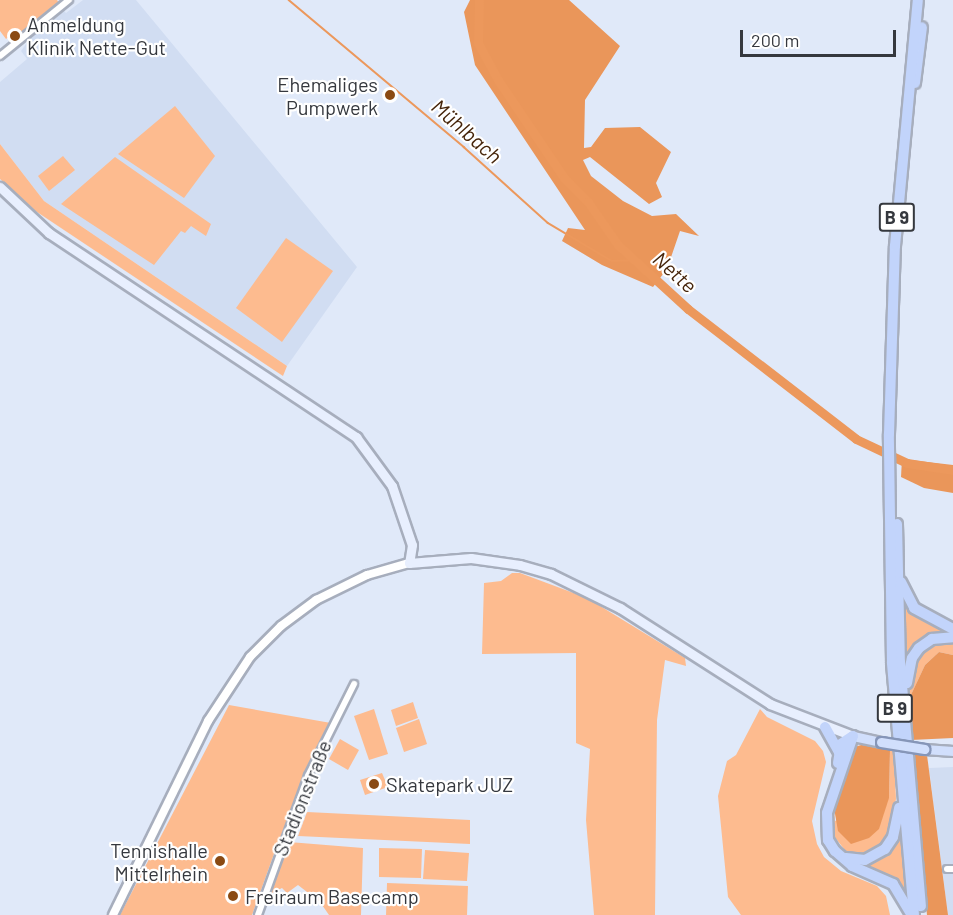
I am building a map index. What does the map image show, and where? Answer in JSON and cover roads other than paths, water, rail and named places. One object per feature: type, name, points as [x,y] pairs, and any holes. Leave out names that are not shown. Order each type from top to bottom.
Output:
[{"type":"highway","name":"B 9","points":[[913,915],[901,796],[892,662],[892,434],[897,225],[918,0]]},
{"type":"highway","name":"B 9","points":[[892,434],[905,204],[925,0]]},
{"type":"highway","name":"B 9","points":[[892,492],[921,915]]},
{"type":"highway","points":[[898,567],[905,592],[914,608],[953,629]]},
{"type":"highway","points":[[905,705],[915,653],[932,639],[953,637]]},
{"type":"highway","points":[[825,727],[839,752]]},
{"type":"highway","points":[[853,736],[844,740],[839,752],[838,772],[826,827],[830,845],[852,866],[893,884],[913,915]]},
{"type":"highway","points":[[838,772],[853,736]]},
{"type":"highway","points":[[840,857],[865,860],[885,849],[895,831],[901,796]]},
{"type":"main road","points":[[0,187],[49,232],[356,437],[386,476],[412,545],[409,563]]},
{"type":"main road","points":[[406,530],[409,563]]},
{"type":"main road","points":[[412,545],[434,559]]},
{"type":"main road","points":[[409,563],[434,559],[495,560],[520,565],[607,600],[754,694],[825,727],[881,742],[953,751]]},
{"type":"street","points":[[0,56],[69,0]]},
{"type":"street","points":[[113,915],[208,721],[250,657],[281,626],[315,600],[361,578],[409,563]]},
{"type":"street","name":"Stadionstraße","points":[[258,915],[309,772],[354,684]]},
{"type":"waterway","name":"Mühlbach","points":[[289,0],[464,147],[548,223],[612,261],[635,260]]},
{"type":"waterway","name":"Nette","points":[[479,0],[478,43],[498,80],[564,178],[588,202],[618,245],[688,309],[856,439],[907,463],[953,470]]},
{"type":"place","name":"Anmeldung Klinik Nette-Gut","points":[[15,36]]},
{"type":"place","name":"Ehemaliges Pumpwerk","points":[[390,95]]},
{"type":"place","name":"Skatepark JUZ","points":[[374,784]]},
{"type":"place","name":"Tennishalle Mittelrhein","points":[[220,861]]},
{"type":"place","name":"Freiraum Basecamp","points":[[233,896]]}]
